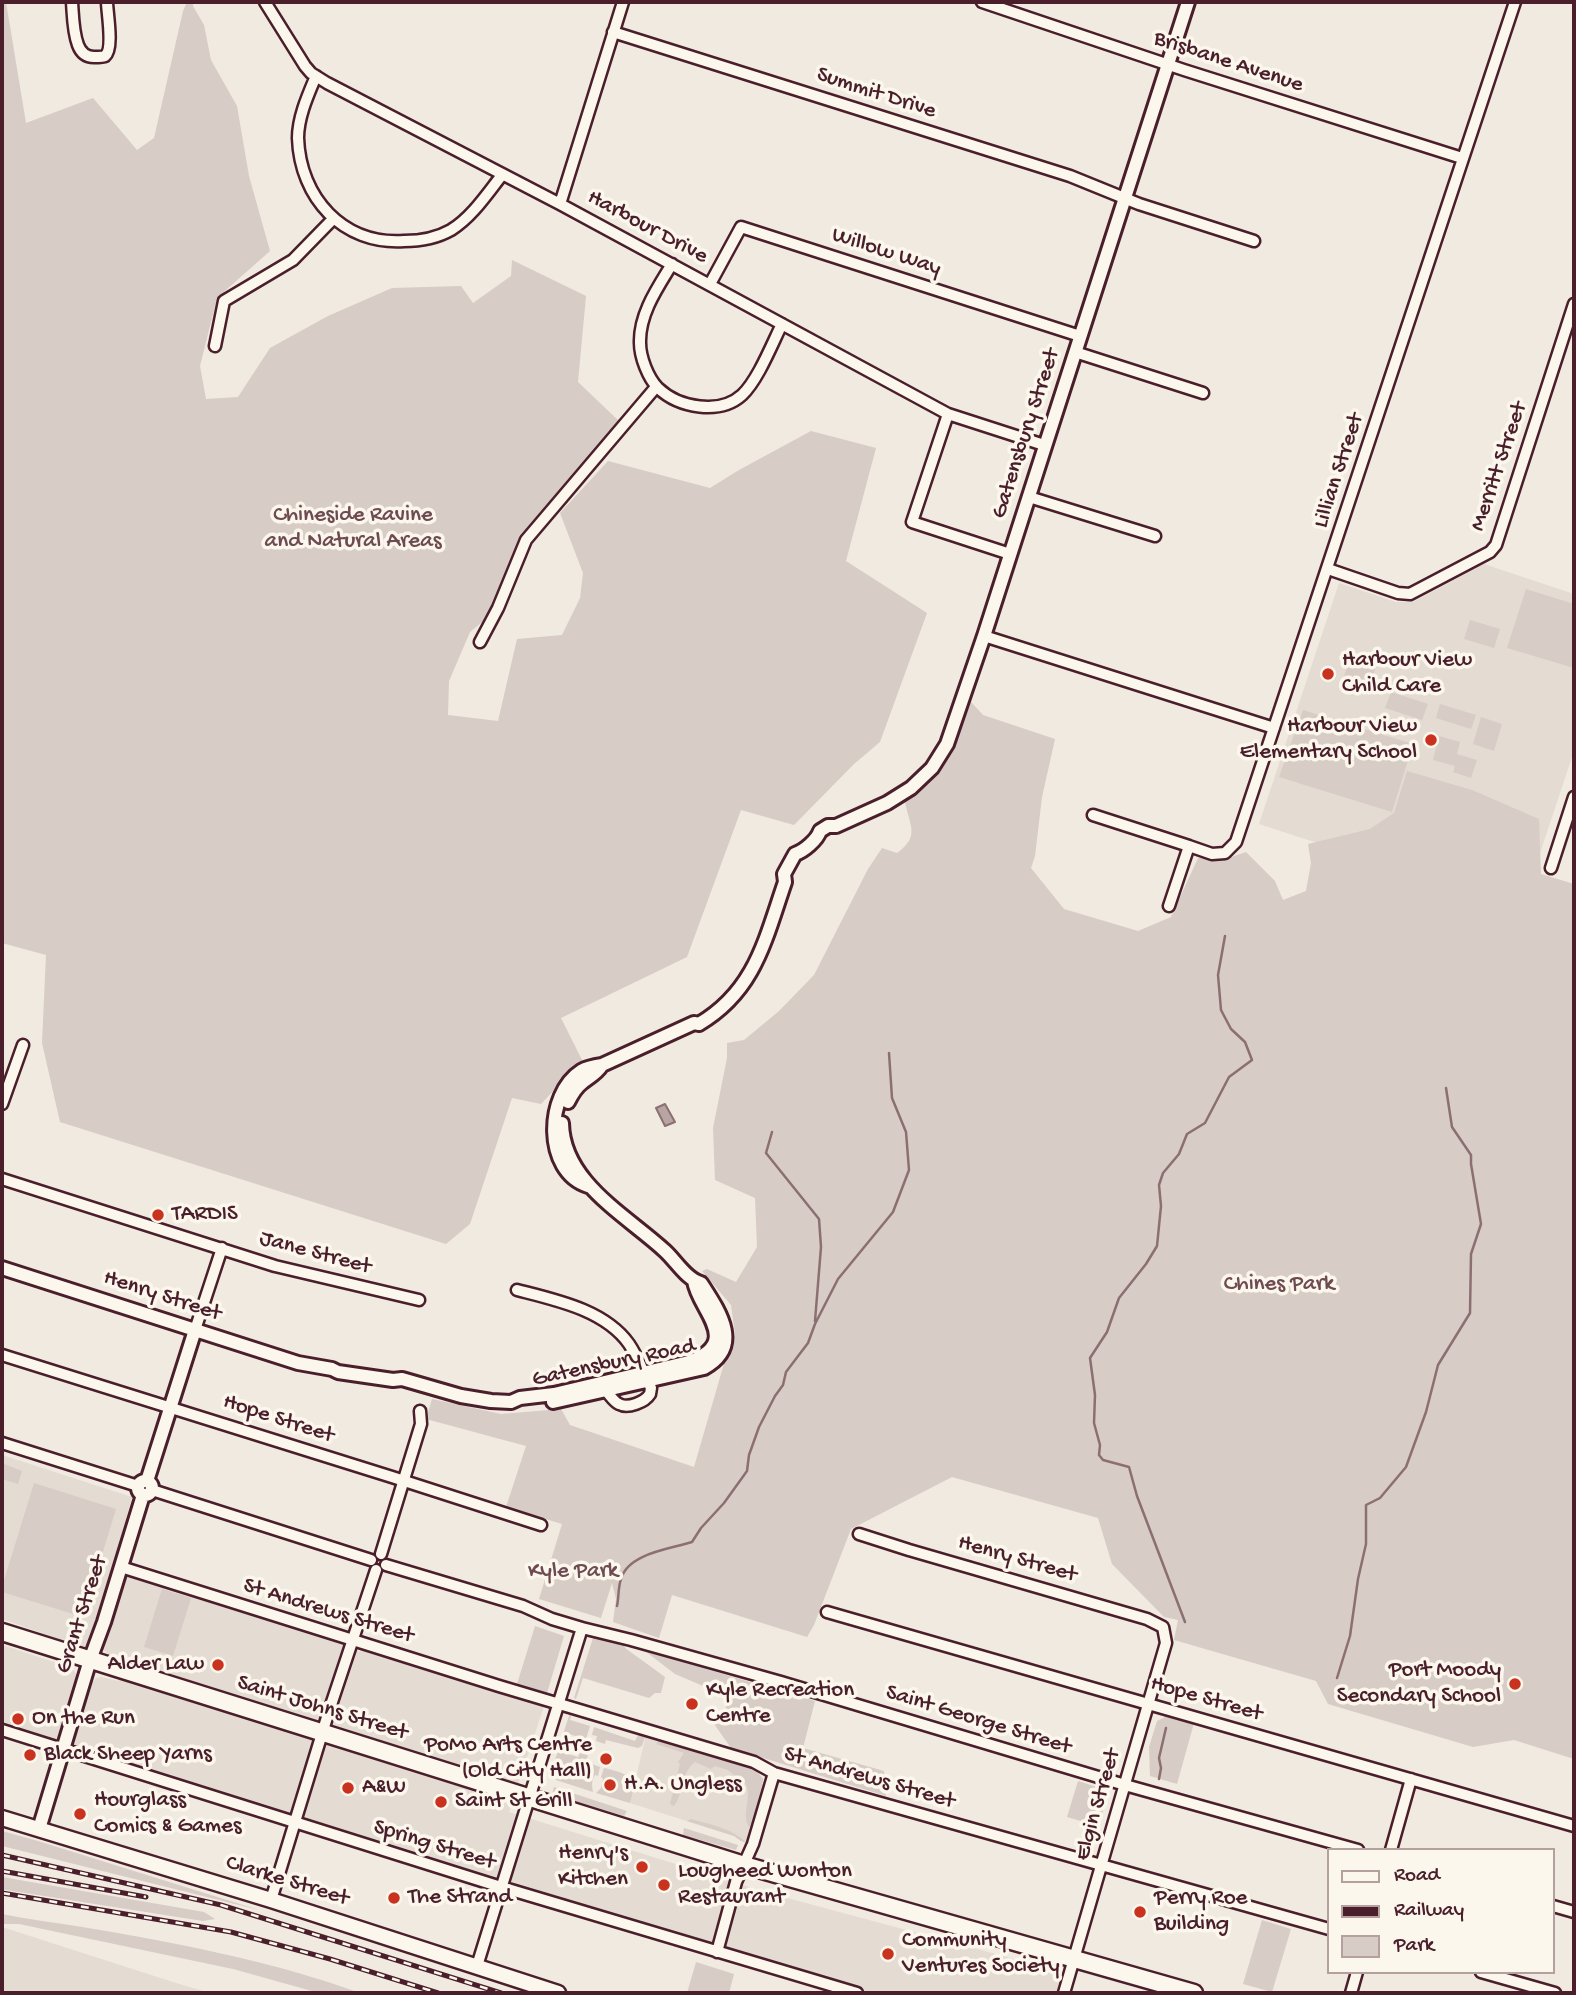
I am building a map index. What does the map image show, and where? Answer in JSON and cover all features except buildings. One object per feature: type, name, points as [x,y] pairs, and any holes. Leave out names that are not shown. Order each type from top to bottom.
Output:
[{"type":"main road","name":"Saint Johns Street","points":[[2,1632],[744,1865],[1194,1993]]},
{"type":"main road","name":"Clarke Street","points":[[2,1818],[271,1900],[558,1993]]},
{"type":"street","points":[[72,2],[77,42],[84,55],[93,57],[103,57],[109,50],[107,2]]},
{"type":"street","name":"Harbour Drive","points":[[265,2],[305,66],[316,76],[710,284],[947,414],[1044,445]]},
{"type":"street","points":[[560,204],[623,2]]},
{"type":"street","name":"Brisbane Avenue","points":[[982,2],[1462,158]]},
{"type":"street","points":[[1017,13],[1020,2]]},
{"type":"street","name":"Gatensbury Street","points":[[836,826],[899,796],[917,783],[932,768],[950,737],[1188,2]]},
{"type":"street","name":"Lillian Street","points":[[1189,846],[1212,854],[1225,853],[1236,842],[1515,2]]},
{"type":"street","name":"Summit Drive","points":[[613,32],[1070,176],[1125,198],[1254,241]]},
{"type":"street","points":[[316,76],[300,121],[299,147],[303,168],[325,211],[351,231],[369,238],[397,242],[423,240],[449,231],[464,220],[502,175]]},
{"type":"street","points":[[215,345],[223,301],[293,260],[333,219]]},
{"type":"street","name":"Willow Way","points":[[710,284],[741,227],[1080,336]]},
{"type":"street","points":[[672,264],[646,311],[640,333],[641,352],[656,387],[672,397],[696,406],[717,406],[730,403],[741,396],[751,384],[782,324]]},
{"type":"street","name":"Merritt Street","points":[[1328,569],[1398,593],[1410,594],[1490,552],[1496,545],[1574,304]]},
{"type":"street","points":[[1075,352],[1203,393]]},
{"type":"street","points":[[480,642],[526,540],[656,387]]},
{"type":"street","points":[[947,414],[912,522],[1010,554]]},
{"type":"street","points":[[1029,497],[1155,536]]},
{"type":"street","points":[[984,636],[1274,728]]},
{"type":"street","points":[[1551,868],[1574,797]]},
{"type":"street","points":[[1093,815],[1189,846],[1169,905]]},
{"type":"street","name":"Gatensbury Road","points":[[309,1366],[362,1366],[396,1373],[402,1379],[461,1396],[520,1405],[551,1403],[606,1391],[689,1362],[703,1356],[711,1348],[715,1338],[713,1323],[694,1282],[665,1251],[588,1186],[578,1182],[565,1168],[554,1141],[553,1119],[570,1082],[579,1072],[603,1065],[694,1023],[710,1011],[716,1011],[733,996],[761,955],[785,882],[784,874],[788,864],[820,831],[828,826],[836,826]]},
{"type":"street","points":[[2,1104],[23,1045]]},
{"type":"street","name":"Jane Street","points":[[2,1179],[275,1266],[419,1300]]},
{"type":"street","name":"Grant Street","points":[[39,1829],[90,1660],[222,1248]]},
{"type":"street","name":"Henry Street","points":[[2,1268],[309,1366]]},
{"type":"street","points":[[517,1290],[586,1311],[621,1334],[651,1388],[650,1394],[647,1399],[626,1406],[615,1402],[606,1391]]},
{"type":"street","name":"Hope Street","points":[[2,1355],[541,1525]]},
{"type":"street","name":"Gatensbury Road","points":[[511,1402],[520,1398],[645,1377]]},
{"type":"street","points":[[381,1554],[421,1424],[419,1411]]},
{"type":"street","points":[[2,1443],[371,1560]]},
{"type":"street","name":"Henry Street","points":[[859,1534],[1147,1619],[1163,1627]]},
{"type":"street","points":[[376,1570],[371,1565],[371,1560],[376,1554],[381,1554]]},
{"type":"street","points":[[376,1570],[381,1570],[386,1565],[385,1557],[381,1554]]},
{"type":"street","name":"Saint George Street","points":[[386,1565],[523,1606],[582,1628],[781,1682],[1125,1785],[1351,1848]]},
{"type":"street","name":"St Andrews Street","points":[[121,1567],[754,1762],[774,1773],[1328,1929]]},
{"type":"street","points":[[271,1900],[376,1570]]},
{"type":"street","name":"Hope Street","points":[[827,1612],[1574,1826]]},
{"type":"street","name":"Elgin Street","points":[[1064,1993],[1166,1643],[1163,1627]]},
{"type":"street","points":[[477,1966],[582,1628]]},
{"type":"street","name":"Spring Street","points":[[2,1730],[501,1887],[857,1993]]},
{"type":"street","points":[[717,1952],[736,1882],[753,1844],[774,1773]]},
{"type":"street","points":[[1392,1848],[1411,1779]]},
{"type":"street","points":[[1555,1907],[1574,1912]]},
{"type":"street","points":[[1351,1993],[1356,1974]]},
{"type":"street","points":[[1488,1974],[1555,1993]]},
{"type":"shaded area","name":"Harbour View Elementary School","points":[[1484,564],[1574,594],[1574,751],[1525,898],[1308,840],[1259,824],[1339,583],[1396,602],[1413,602]]},
{"type":"shaded area","points":[[665,1104],[675,1122],[665,1126],[656,1108]]},
{"type":"shaded area","points":[[2,1455],[132,1497],[93,1637],[85,1646],[2,1619]]},
{"type":"shaded area","points":[[134,1577],[360,1652],[366,1644],[544,1698],[544,1706],[509,1812],[765,1892],[1070,1974],[1064,1993],[866,1993],[500,1886],[72,1749],[91,1684],[101,1677],[118,1681],[125,1657],[109,1655],[103,1649],[103,1643],[126,1578]]},
{"type":"shaded area","points":[[2,1645],[72,1668],[77,1675],[78,1680],[59,1736],[54,1740],[49,1741],[2,1726]]},
{"type":"shaded area","points":[[646,1735],[756,1770],[763,1779],[762,1793],[747,1843],[734,1836],[630,1803]]},
{"type":"shaded area","points":[[2,1927],[176,1983],[210,1993],[2,1993]]},
{"type":"green space","name":"Chineside Ravine and Natural Areas","points":[[2,2],[6,2],[26,123],[93,98],[137,150],[154,138],[183,11],[187,2],[193,2],[204,25],[211,60],[237,106],[249,176],[270,251],[217,298],[200,366],[206,399],[238,397],[270,348],[328,316],[392,288],[461,286],[473,303],[511,276],[512,260],[586,296],[578,382],[620,422],[527,534],[486,619],[470,632],[449,681],[448,715],[498,721],[517,639],[562,635],[580,598],[583,573],[560,513],[608,461],[710,488],[811,431],[876,448],[846,561],[927,613],[880,742],[854,764],[794,825],[741,810],[687,957],[561,1018],[582,1060],[541,1104],[512,1098],[470,1224],[446,1244],[60,1122],[42,1043],[46,955],[2,943]]},
{"type":"green space","points":[[1526,589],[1574,604],[1574,668],[1507,648]]},
{"type":"green space","points":[[1470,620],[1500,629],[1494,648],[1464,639]]},
{"type":"green space","points":[[1351,655],[1377,663],[1370,685],[1344,677]]},
{"type":"green space","points":[[1391,692],[1428,704],[1422,720],[1385,708]]},
{"type":"green space","name":"Chines Park","points":[[971,702],[983,715],[1055,739],[1042,797],[1035,856],[1031,868],[1064,909],[1138,931],[1171,917],[1198,858],[1228,858],[1246,852],[1275,881],[1283,900],[1306,891],[1311,863],[1308,844],[1370,829],[1394,813],[1407,771],[1472,790],[1539,819],[1541,874],[1574,884],[1574,1759],[1514,1740],[1473,1747],[1328,1704],[1316,1681],[1174,1640],[1178,1620],[1164,1617],[1112,1564],[1098,1518],[952,1477],[851,1529],[807,1637],[672,1595],[659,1638],[613,1622],[616,1599],[612,1583],[601,1618],[539,1599],[562,1524],[506,1507],[526,1446],[426,1419],[432,1399],[501,1414],[561,1409],[570,1425],[694,1467],[735,1334],[731,1305],[702,1271],[707,1269],[736,1282],[757,1247],[755,1198],[715,1180],[713,1128],[727,1058],[727,1043],[744,1040],[779,1011],[814,975],[868,869],[882,848],[897,853],[909,841],[911,825],[905,802],[931,780],[954,746]]},
{"type":"green space","points":[[1440,704],[1476,715],[1471,729],[1436,718]]},
{"type":"green space","points":[[1303,710],[1413,744],[1392,812],[1279,777]]},
{"type":"green space","points":[[1481,717],[1502,724],[1494,751],[1473,744]]},
{"type":"green space","points":[[1439,736],[1460,742],[1457,754],[1477,760],[1471,778],[1453,772],[1455,766],[1433,760]]},
{"type":"green space","points":[[2,1463],[22,1471],[18,1484],[2,1479]]},
{"type":"green space","points":[[34,1483],[116,1509],[83,1617],[2,1592]]},
{"type":"green space","points":[[162,1589],[191,1598],[173,1656],[144,1647]]},
{"type":"green space","points":[[535,1626],[564,1636],[547,1693],[517,1684]]},
{"type":"green space","points":[[601,1637],[624,1644],[625,1648],[665,1677],[661,1693],[655,1693],[649,1698],[583,1678],[576,1699],[574,1698],[593,1638]]},
{"type":"green space","points":[[645,1651],[815,1701],[803,1748],[884,1771],[886,1796],[731,1748],[710,1718],[722,1721],[729,1697],[675,1674]]},
{"type":"green space","points":[[570,1713],[570,1720],[590,1726],[586,1739],[569,1734],[564,1747],[559,1746]]},
{"type":"green space","points":[[1167,1716],[1194,1723],[1177,1784],[1150,1776],[1149,1747],[1157,1721]]},
{"type":"green space","points":[[594,1727],[635,1741],[638,1735],[645,1737],[642,1746],[638,1748],[606,1740],[605,1744],[596,1741],[597,1736],[592,1735]]},
{"type":"green space","points":[[659,1740],[756,1770],[763,1779],[754,1822],[749,1827],[746,1816],[748,1791],[743,1780],[728,1770],[715,1766],[711,1769],[695,1762],[686,1773],[677,1801],[674,1806],[670,1804],[680,1764],[678,1762],[684,1753],[656,1744]]},
{"type":"green space","points":[[558,1751],[578,1757],[580,1753],[588,1755],[586,1762],[600,1767],[598,1776],[595,1775],[593,1779],[593,1792],[556,1780],[559,1773],[555,1771],[549,1777]]},
{"type":"green space","points":[[604,1768],[622,1773],[635,1784],[630,1803],[596,1793],[601,1788]]},
{"type":"green space","points":[[1078,1781],[1103,1789],[1108,1795],[1098,1826],[1067,1817]]},
{"type":"green space","points":[[554,1787],[627,1811],[624,1816],[552,1794]]},
{"type":"green space","points":[[691,1819],[728,1831],[747,1843],[687,1821]]},
{"type":"green space","points":[[684,1828],[738,1845],[736,1850],[683,1835]]},
{"type":"green space","points":[[2,1831],[38,1841],[259,1910],[2,1846]]},
{"type":"green space","points":[[2,1877],[204,1912],[215,1919],[203,1921],[6,1890],[2,1889]]},
{"type":"green space","points":[[2,1914],[220,1953],[326,1981],[360,1993],[319,1993],[233,1969],[19,1924],[2,1924]]},
{"type":"green space","points":[[1262,1920],[1291,1929],[1272,1992],[1243,1984]]},
{"type":"green space","points":[[696,1962],[734,1974],[729,1993],[687,1993]]},
{"type":"waterway","points":[[1185,1622],[1137,1496],[1129,1467],[1103,1460],[1099,1455],[1090,1358],[1107,1332],[1119,1298],[1157,1246],[1161,1206],[1159,1185],[1163,1173],[1179,1154],[1187,1134],[1205,1123],[1229,1077],[1252,1060],[1245,1042],[1231,1029],[1221,1010],[1218,975],[1225,936]]},
{"type":"waterway","points":[[617,1606],[620,1582],[625,1570],[651,1553],[692,1542],[747,1471],[749,1455],[759,1427],[783,1385],[786,1372],[808,1343],[838,1279],[893,1212],[909,1170],[906,1132],[892,1098],[889,1053]]},
{"type":"waterway","points":[[1337,1678],[1350,1636],[1366,1544],[1366,1505],[1380,1498],[1406,1467],[1426,1412],[1438,1365],[1470,1313],[1471,1254],[1481,1224],[1471,1155],[1452,1127],[1446,1088]]},
{"type":"waterway","points":[[772,1132],[766,1153],[819,1219],[821,1247],[815,1321]]},
{"type":"waterway","points":[[1159,1779],[1159,1758],[1166,1728]]},
{"type":"railway","points":[[2,1855],[221,1905],[501,1993]]},
{"type":"railway","points":[[2,1871],[146,1897]]},
{"type":"railway","points":[[2,1893],[231,1932],[438,1993]]},
{"type":"place","name":"Harbour View Child Care","points":[[1328,674]]},
{"type":"place","name":"Harbour View Elementary School","points":[[1431,740]]},
{"type":"place","name":"TARDIS","points":[[158,1215]]},
{"type":"place","name":"Alder Law","points":[[218,1665]]},
{"type":"place","name":"Port Moody Secondary School","points":[[1515,1684]]},
{"type":"place","name":"Kyle Recreation Centre","points":[[692,1704]]},
{"type":"place","name":"On the Run","points":[[18,1719]]},
{"type":"place","name":"Black Sheep Yarns","points":[[30,1755]]},
{"type":"place","name":"PoMo Arts Centre (Old City Hall)","points":[[606,1759]]},
{"type":"place","name":"H.A. Ungless","points":[[610,1785]]},
{"type":"place","name":"A&W","points":[[348,1788]]},
{"type":"place","name":"Saint St Grill","points":[[441,1802]]},
{"type":"place","name":"Hourglass Comics & Games","points":[[80,1814]]},
{"type":"place","name":"Henry's Kitchen","points":[[642,1867]]},
{"type":"place","name":"Lougheed Wonton Restaurant","points":[[664,1885]]},
{"type":"place","name":"The Strand","points":[[394,1898]]},
{"type":"place","name":"Perry Roe Building","points":[[1140,1912]]},
{"type":"place","name":"Community Ventures Society","points":[[888,1954]]},
{"type":"park label","name":"Kyle Park","points":[[573,1572]]}]
